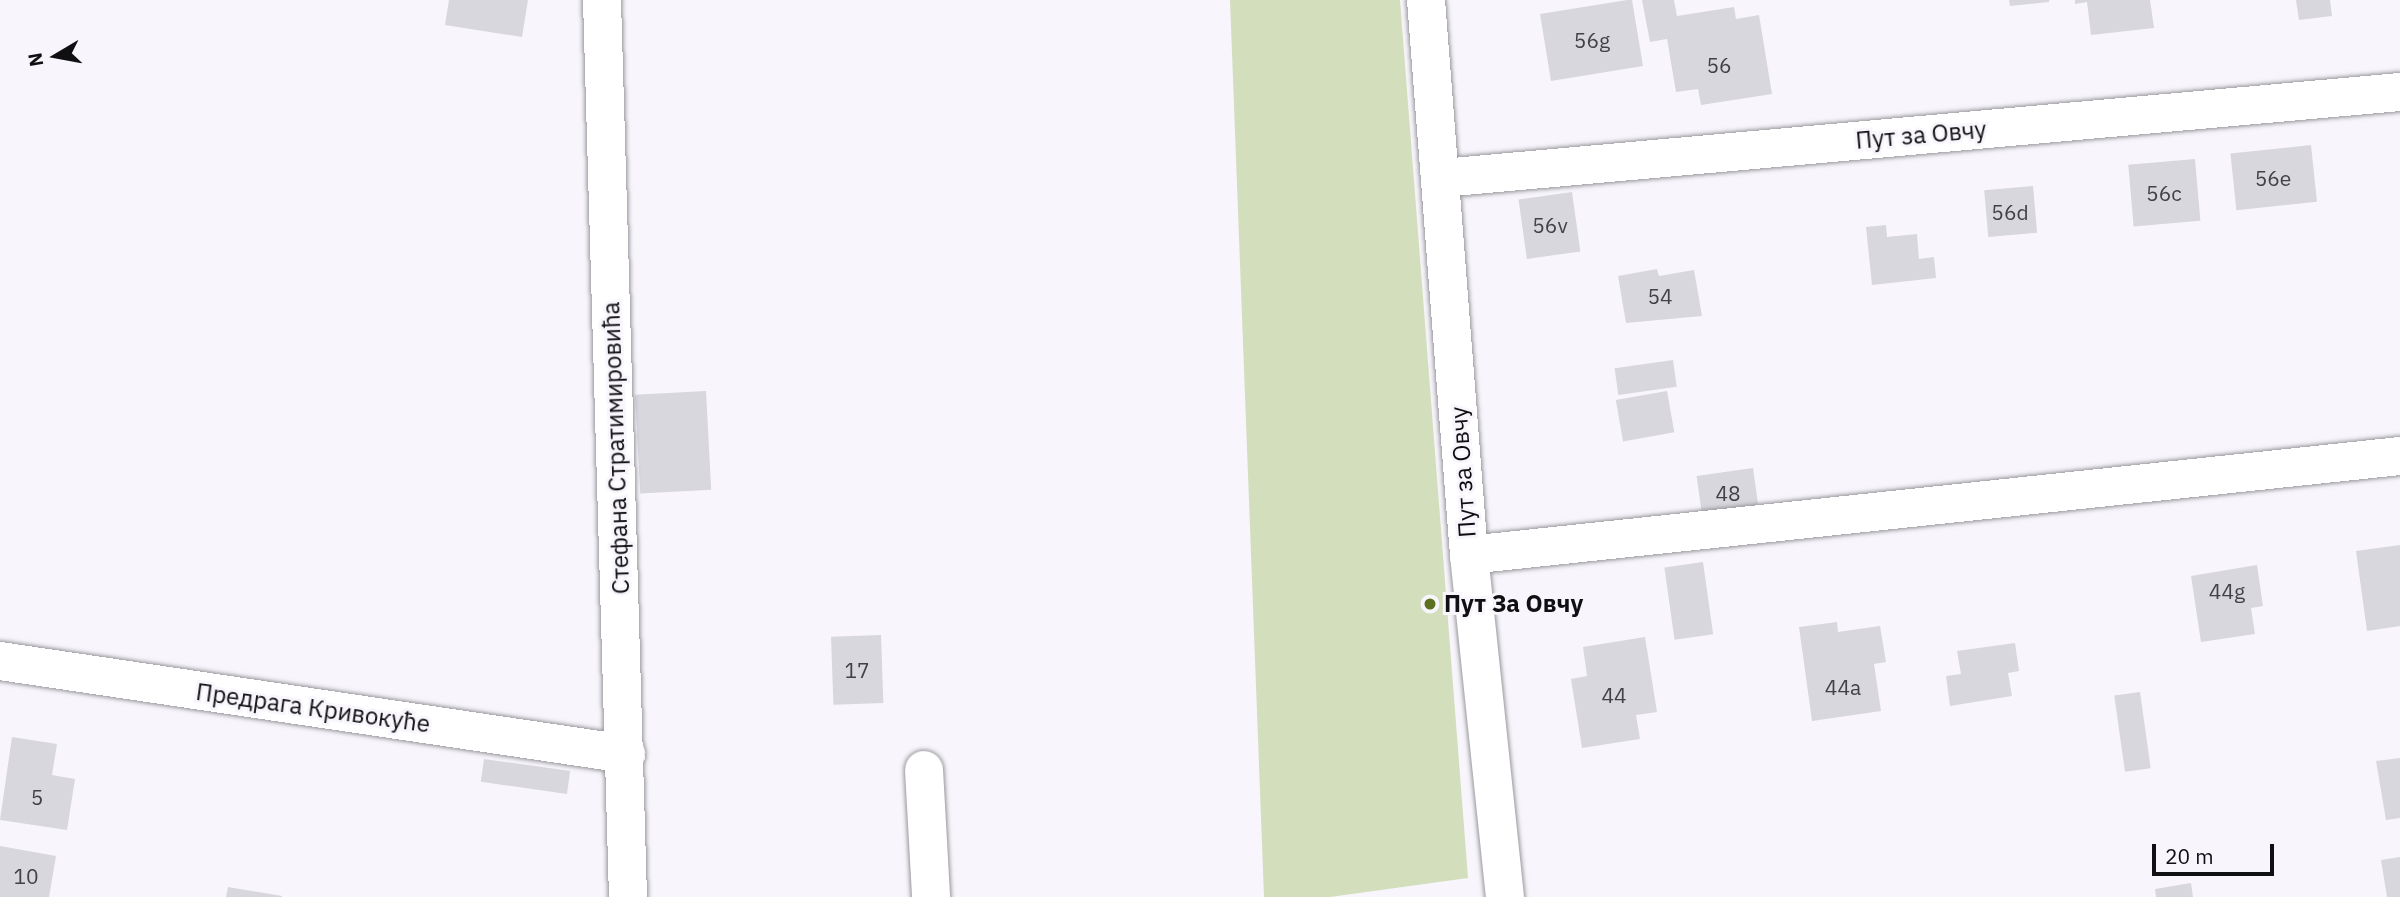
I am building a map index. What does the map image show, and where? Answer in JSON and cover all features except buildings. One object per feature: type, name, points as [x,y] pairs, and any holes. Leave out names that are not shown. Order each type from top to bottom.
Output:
[{"type":"street","name":"Стефана Стратимировића","points":[[602,0],[626,754],[628,897]]},
{"type":"street","name":"Пут за Овчу","points":[[1426,0],[1442,178],[1469,555],[1505,897]]},
{"type":"street","name":"Пут за Овчу","points":[[1442,178],[2400,92]]},
{"type":"street","name":"Пут за Овчу","points":[[1469,555],[2400,456]]},
{"type":"street","name":"Предрага Кривокуће","points":[[0,661],[626,754]]},
{"type":"street","points":[[924,770],[931,897]]},
{"type":"green space","points":[[1230,0],[1400,0],[1468,878],[1330,897],[1264,897]]},
{"type":"place","name":"Пут За Овчу","points":[[1430,604]]}]
